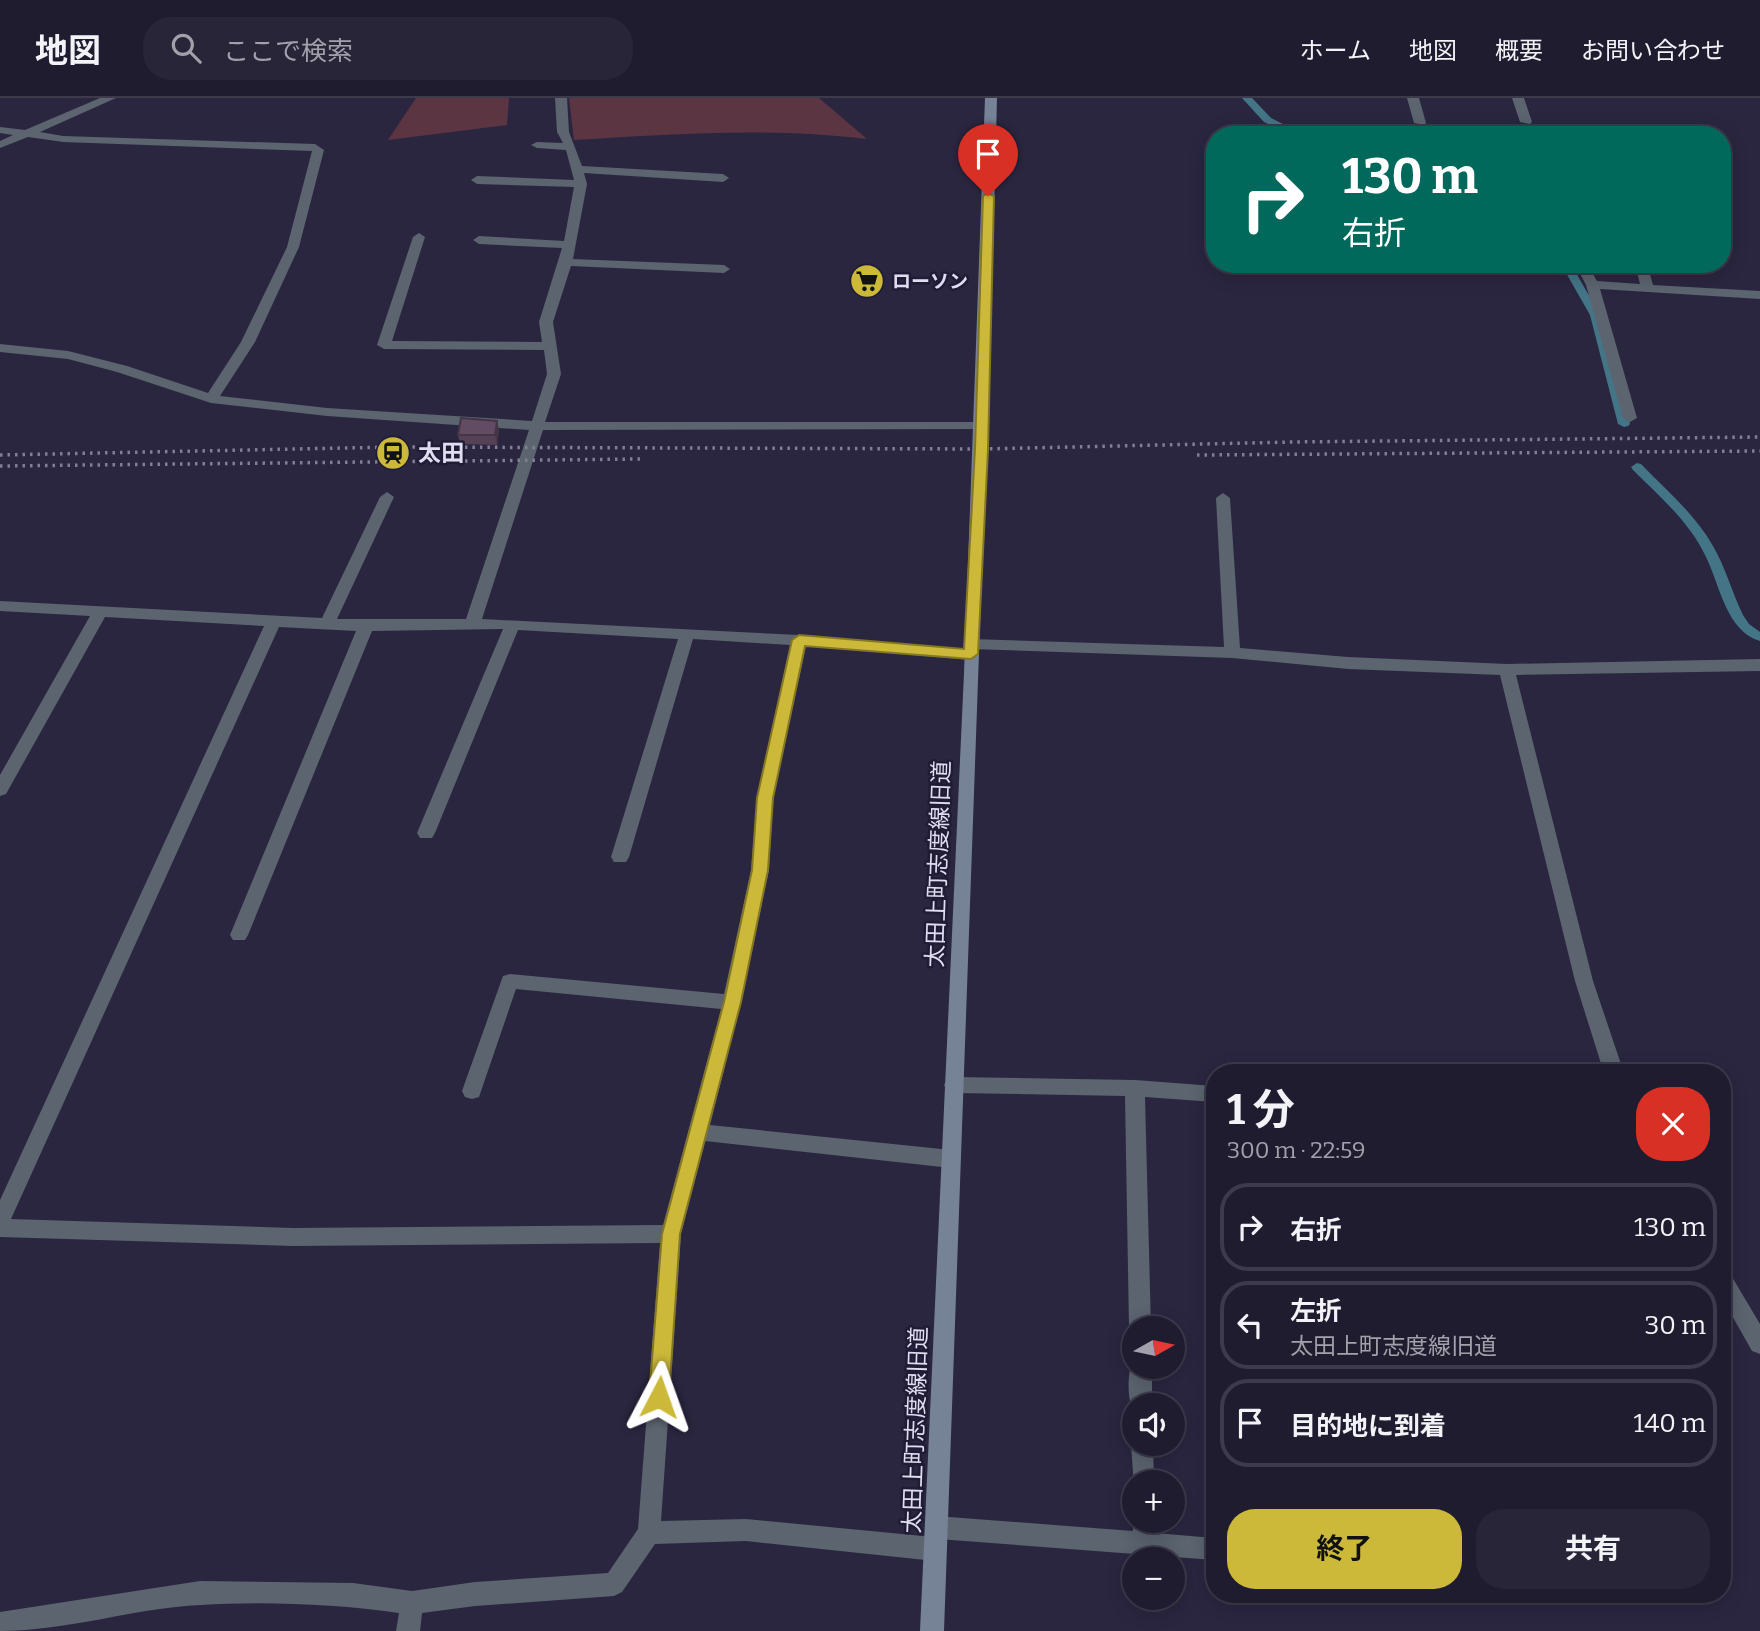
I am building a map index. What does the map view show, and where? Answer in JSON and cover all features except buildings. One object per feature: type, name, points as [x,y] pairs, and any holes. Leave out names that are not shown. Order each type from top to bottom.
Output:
[{"type":"street","points":[[0,145],[110,98]]},
{"type":"street","points":[[472,625],[554,374],[546,322],[566,262],[581,184],[571,147],[563,132],[561,98]]},
{"type":"street","name":"太田上町志度線旧道","points":[[932,1631],[982,425],[990,98]]},
{"type":"street","points":[[1413,98],[1420,122]]},
{"type":"street","points":[[1518,98],[1526,122]]},
{"type":"street","points":[[0,130],[63,139],[318,150],[293,247],[248,341],[211,399]]},
{"type":"street","points":[[537,145],[571,147]]},
{"type":"street","points":[[577,169],[723,178]]},
{"type":"street","points":[[477,180],[581,184]]},
{"type":"street","points":[[419,237],[384,345],[550,346]]},
{"type":"street","points":[[480,240],[568,245]]},
{"type":"street","points":[[566,262],[724,269]]},
{"type":"street","points":[[1586,273],[1592,285],[1630,418]]},
{"type":"street","points":[[1644,273],[1648,289]]},
{"type":"street","points":[[1592,285],[1760,295]]},
{"type":"street","points":[[0,348],[68,355],[121,369],[211,399],[327,412],[537,426],[982,425]]},
{"type":"street","points":[[327,624],[387,497]]},
{"type":"street","points":[[1223,498],[1232,653]]},
{"type":"street","points":[[0,606],[366,626],[513,624],[971,649],[1232,653],[1348,663],[1507,670],[1760,665]]},
{"type":"street","points":[[0,790],[100,612]]},
{"type":"street","points":[[0,1222],[274,621]]},
{"type":"street","points":[[426,833],[513,624]]},
{"type":"street","points":[[239,935],[366,626]]},
{"type":"street","points":[[620,857],[687,635]]},
{"type":"street","points":[[0,1624],[200,1593],[353,1595],[412,1603],[475,1594],[614,1584],[649,1533],[671,1234],[732,1002],[760,870],[765,798],[799,640]]},
{"type":"street","points":[[1507,670],[1584,981],[1611,1064]]},
{"type":"street","points":[[472,1091],[510,981],[732,1002]]},
{"type":"street","points":[[954,1085],[1135,1088],[1206,1093]]},
{"type":"street","points":[[1135,1088],[1140,1316]]},
{"type":"street","points":[[698,1132],[951,1159]]},
{"type":"street","points":[[0,1228],[293,1237],[671,1234]]},
{"type":"street","points":[[1731,1294],[1760,1343]]},
{"type":"street","points":[[649,1533],[746,1530],[936,1538],[1122,1533]]},
{"type":"street","points":[[1148,1533],[1206,1547]]},
{"type":"street","points":[[408,1631],[412,1603]]},
{"type":"shaded area","points":[[416,98],[509,98],[507,125],[388,140]]},
{"type":"shaded area","points":[[569,98],[819,98],[867,139],[756,132],[574,140]]},
{"type":"waterway","points":[[1247,98],[1277,126]]},
{"type":"waterway","points":[[1571,273],[1595,315],[1624,424]]},
{"type":"waterway","points":[[1637,467],[1680,510],[1699,534],[1714,560],[1738,617],[1752,634],[1760,637]]},
{"type":"railway","points":[[0,455],[394,447],[982,449],[1293,442],[1760,437]]},
{"type":"railway","points":[[1197,455],[1760,451]]},
{"type":"railway","points":[[0,466],[640,459]]},
{"type":"place","name":"ローソン","points":[[867,281]]},
{"type":"place","name":"太田","points":[[393,453]]},
{"type":"route","points":[[659,1397],[671,1234],[732,1002],[760,870],[765,798],[799,640],[971,654],[982,449],[988,196]]}]
